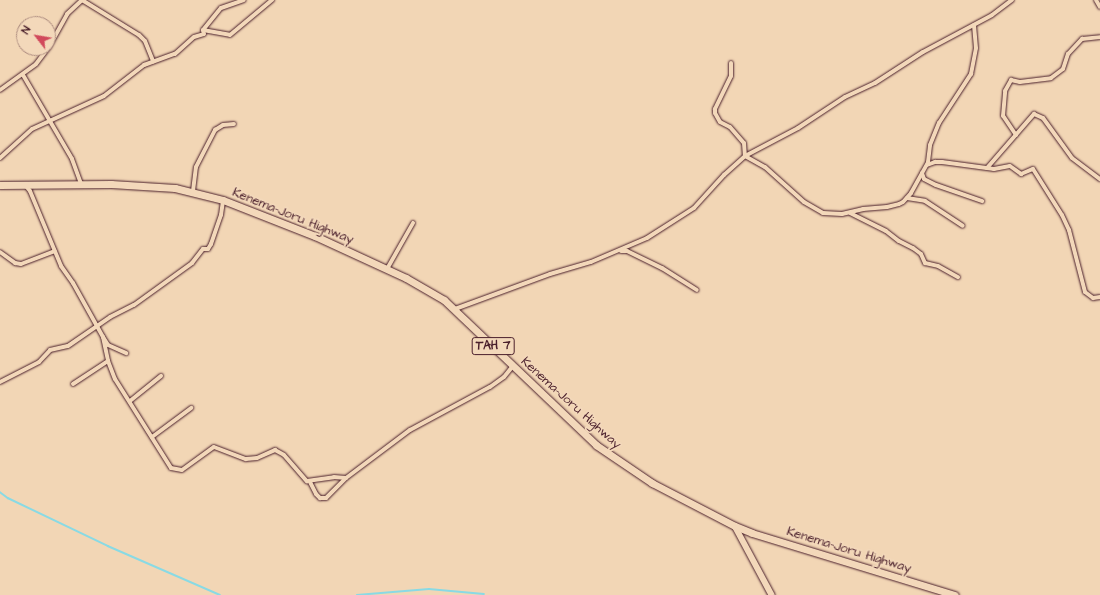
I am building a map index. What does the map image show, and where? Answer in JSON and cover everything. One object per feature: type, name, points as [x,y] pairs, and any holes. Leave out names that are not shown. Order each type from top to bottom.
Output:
[{"type":"highway","name":"Kenema-Joru Highway","points":[[0,185],[142,185],[193,191],[264,215],[387,269],[427,290],[455,309],[592,442],[612,458],[652,484],[735,526],[833,559],[955,595]]},
{"type":"street","points":[[0,90],[23,75],[40,59],[67,14],[82,0],[145,40],[153,61]]},
{"type":"street","points":[[0,158],[26,134],[48,120],[104,96],[122,84],[136,71],[153,61],[175,54],[190,40],[204,34],[203,30],[221,8],[244,0]]},
{"type":"street","points":[[203,30],[230,35],[272,0]]},
{"type":"street","points":[[455,309],[550,274],[591,262],[647,238],[666,224],[687,213],[745,156],[798,128],[845,97],[876,82],[923,52],[974,25],[1012,0]]},
{"type":"street","points":[[1096,0],[1100,7]]},
{"type":"street","points":[[745,156],[758,162],[799,198],[816,209],[836,215],[892,206],[903,202],[927,165],[930,144],[935,131],[972,74],[976,48],[974,25]]},
{"type":"street","points":[[1016,136],[1003,116],[1006,91],[1011,80],[1020,82],[1050,78],[1063,69],[1068,54],[1082,40],[1100,37]]},
{"type":"street","points":[[731,62],[731,76],[715,113],[720,122],[730,128],[744,143],[745,156]]},
{"type":"street","points":[[23,75],[72,159],[82,184]]},
{"type":"street","points":[[987,168],[1016,136],[1031,116],[1037,114],[1043,118],[1072,158],[1100,179]]},
{"type":"street","points":[[193,191],[196,167],[215,130],[223,125],[234,124]]},
{"type":"street","points":[[927,165],[935,162],[942,162],[994,169],[1010,166],[1021,174],[1033,169],[1062,215],[1069,230],[1085,292],[1093,298],[1100,297]]},
{"type":"street","points":[[922,174],[924,179],[936,185],[982,201]]},
{"type":"street","points":[[26,186],[30,191],[61,266],[103,338],[108,345],[126,354]]},
{"type":"street","points":[[907,198],[925,201],[963,226]]},
{"type":"street","points":[[0,382],[39,362],[50,350],[68,346],[110,316],[134,305],[192,263],[203,249],[208,249],[221,215],[223,200]]},
{"type":"street","points":[[850,213],[886,231],[899,241],[913,248],[921,254],[925,263],[938,266],[958,277]]},
{"type":"street","points":[[387,269],[414,223]]},
{"type":"street","points":[[0,252],[16,263],[21,264],[55,251]]},
{"type":"street","points":[[619,251],[627,252],[662,268],[697,290]]},
{"type":"street","points":[[103,338],[108,360],[115,378],[169,466],[175,470],[184,468],[214,447],[246,459],[257,458],[275,450],[284,455],[295,469],[310,482],[316,494],[325,499],[346,478],[410,430],[490,387],[504,377],[513,366]]},
{"type":"street","points":[[73,384],[108,360]]},
{"type":"street","points":[[130,401],[161,376]]},
{"type":"street","points":[[152,437],[191,408]]},
{"type":"street","points":[[310,482],[334,477],[346,478]]},
{"type":"street","points":[[735,526],[772,595]]},
{"type":"waterway","points":[[0,492],[8,498],[108,546],[220,595]]},
{"type":"waterway","points":[[357,595],[429,589],[484,594]]}]
